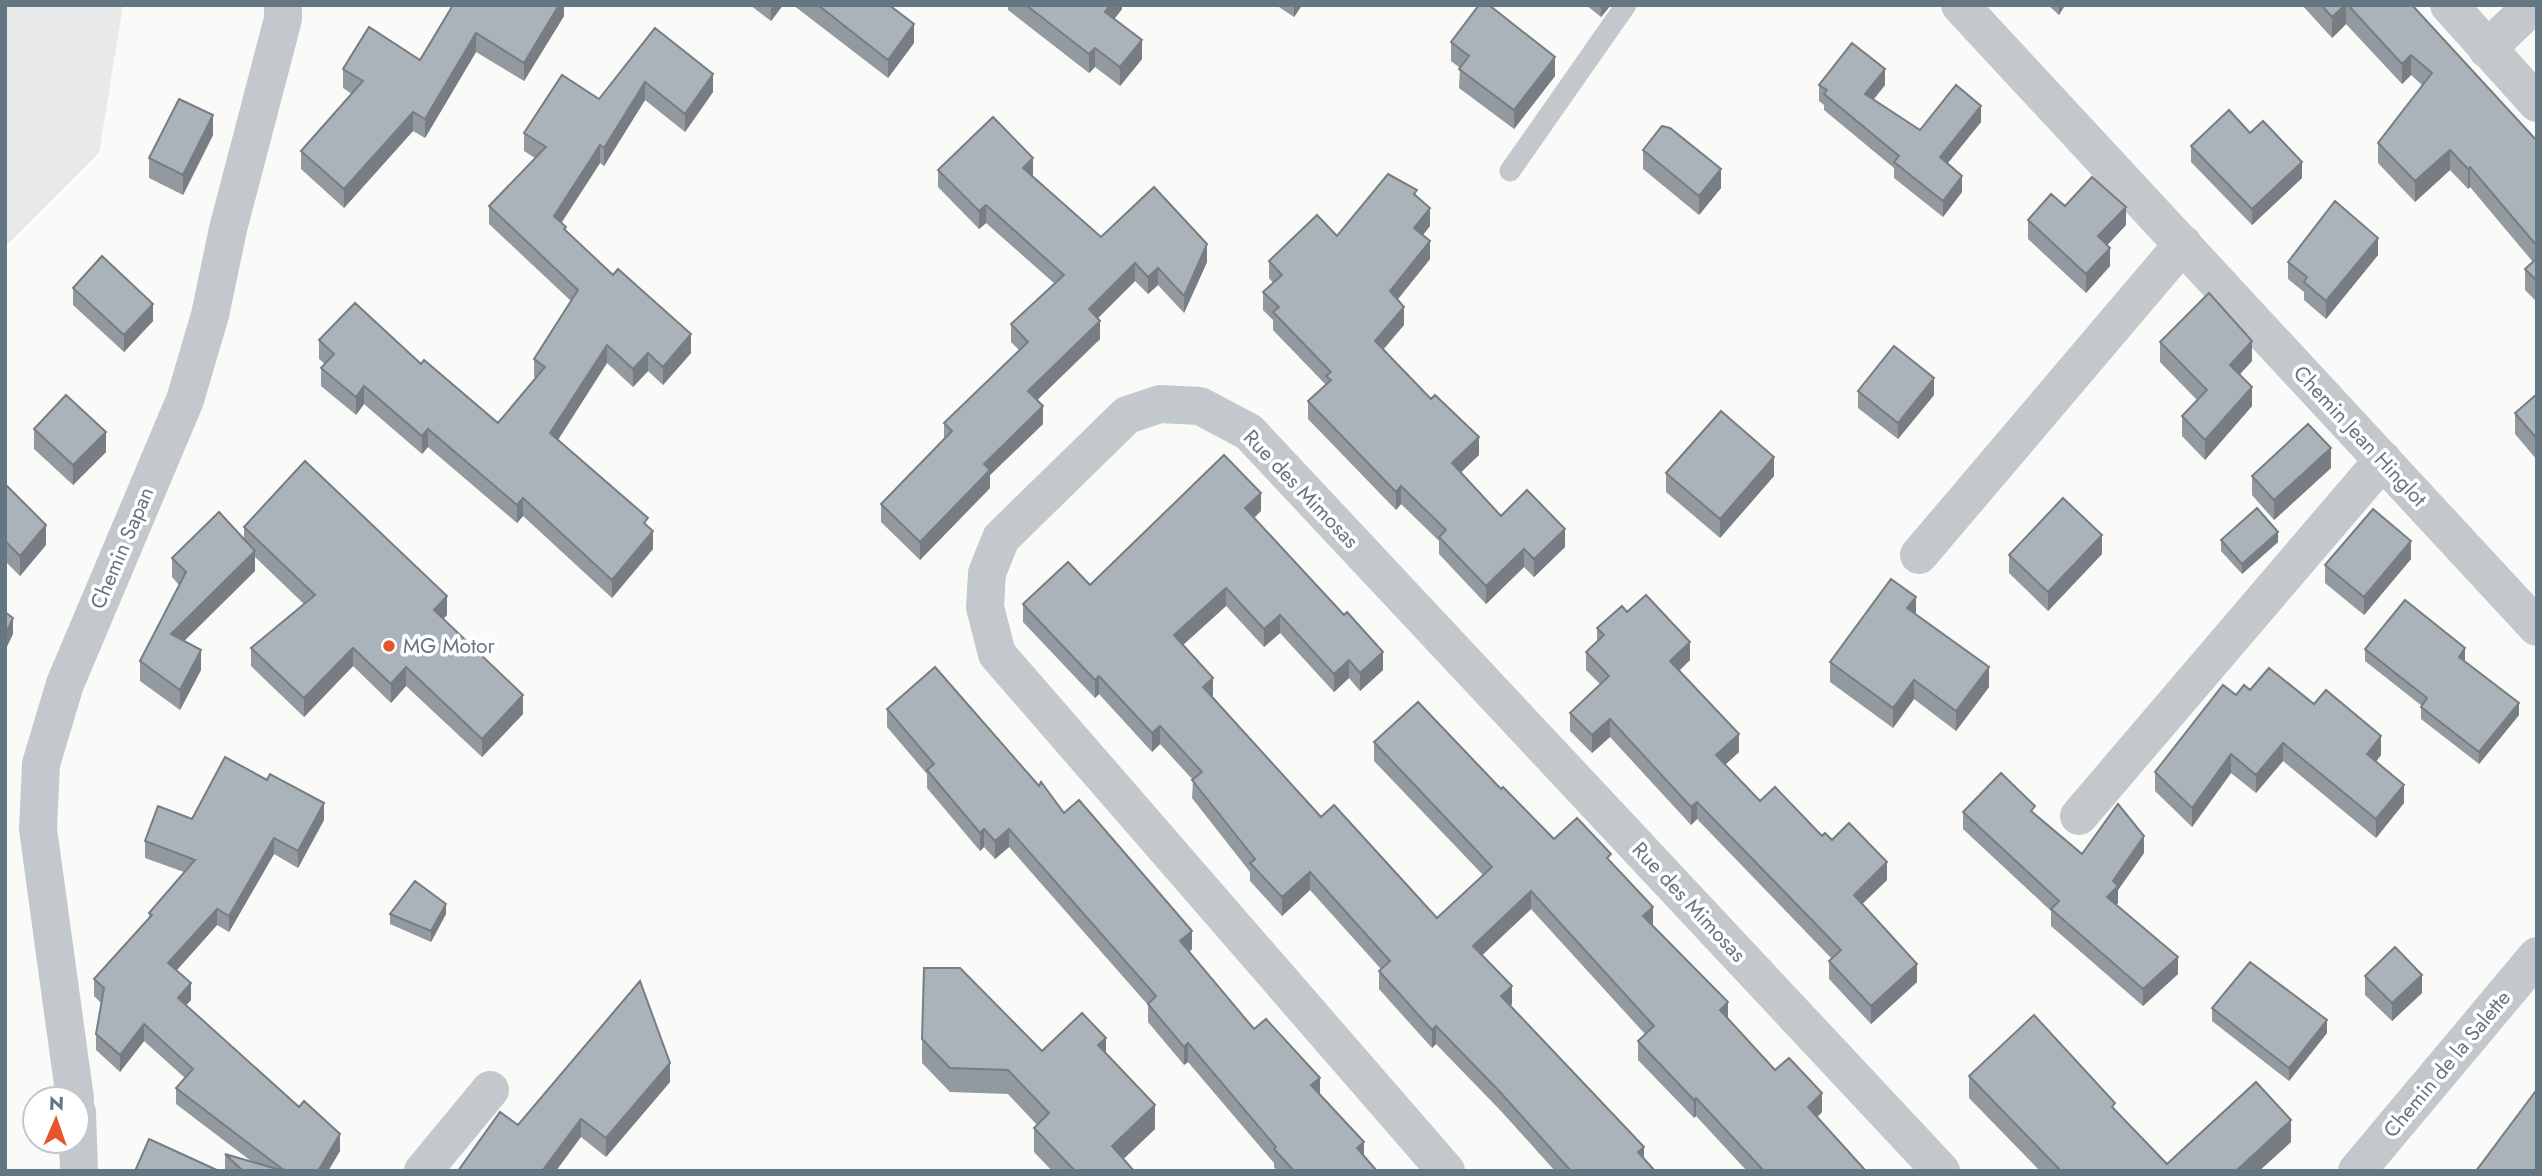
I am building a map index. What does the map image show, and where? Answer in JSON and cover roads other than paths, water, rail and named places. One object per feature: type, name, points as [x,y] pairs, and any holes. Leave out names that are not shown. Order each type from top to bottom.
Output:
[{"type":"street","name":"Chemin Sapan","points":[[73,1085],[38,829],[41,764],[65,684],[185,400],[210,315],[228,229],[283,19],[283,5]]},
{"type":"street","name":"Chemin Jean Hinglot","points":[[1959,5],[2537,627]]},
{"type":"street","points":[[2449,5],[2537,103]]},
{"type":"street","points":[[2487,49],[2533,5]]},
{"type":"street","points":[[1919,555],[2183,244]]},
{"type":"street","name":"Rue des Mimosas","points":[[1446,1171],[997,654],[985,607],[988,573],[1001,538],[1127,415],[1160,404],[1200,406],[1249,432],[1941,1171]]},
{"type":"street","points":[[2079,817],[2383,460]]},
{"type":"street","name":"Chemin de la Salette","points":[[2357,1171],[2537,956]]},
{"type":"street","points":[[423,1171],[490,1090]]},
{"type":"lane","points":[[1510,171],[1626,5]]},
{"type":"place","name":"MG Motor","points":[[389,646]]}]
